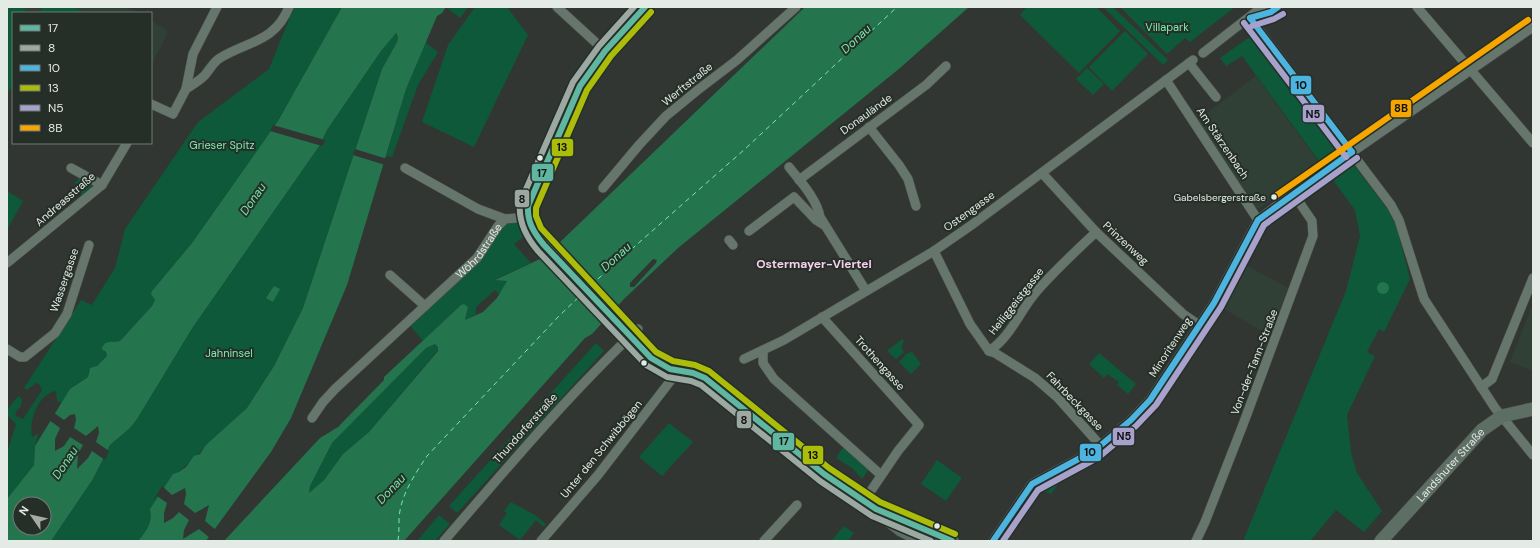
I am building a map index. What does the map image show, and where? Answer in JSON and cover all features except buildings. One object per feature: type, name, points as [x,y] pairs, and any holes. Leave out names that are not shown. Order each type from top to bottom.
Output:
[{"type":"street","points":[[152,104],[174,114],[186,89],[194,54],[217,7]]},
{"type":"street","points":[[186,89],[203,77],[219,59],[239,48],[258,42],[280,24],[289,7]]},
{"type":"street","points":[[557,7],[605,51]]},
{"type":"street","points":[[645,7],[605,51],[590,70],[575,94],[528,206],[528,217],[533,230],[545,247],[614,319],[634,333],[655,360],[678,371],[694,373],[705,378],[718,389]]},
{"type":"street","name":"Werftstraße","points":[[603,188],[639,145],[666,116],[738,60],[796,7]]},
{"type":"street","points":[[1203,53],[1250,18],[1262,7]]},
{"type":"street","points":[[1250,18],[1271,12],[1278,7]]},
{"type":"street","points":[[1417,7],[1533,143]]},
{"type":"street","points":[[1250,18],[1352,152],[1396,213],[1424,299],[1481,387],[1533,455]]},
{"type":"street","name":"Minoritenweg","points":[[993,541],[1032,484],[1101,446],[1131,420],[1150,400],[1229,277],[1258,220],[1293,193],[1533,27]]},
{"type":"street","name":"Ostengasse","points":[[744,359],[763,351],[934,251],[973,224],[1191,61],[1216,97]]},
{"type":"street","name":"Donaulände","points":[[799,180],[926,85],[946,66]]},
{"type":"street","name":"Am Stärzenbach","points":[[1166,80],[1258,220]]},
{"type":"street","points":[[869,127],[899,165],[908,180],[916,206]]},
{"type":"street","name":"Andreasstraße","points":[[7,263],[102,185],[126,144]]},
{"type":"street","points":[[789,167],[806,189],[866,291]]},
{"type":"street","points":[[71,168],[102,185]]},
{"type":"street","points":[[405,168],[478,208],[504,219]]},
{"type":"street","name":"Prinzenweg","points":[[1042,172],[1096,232],[1183,314],[1199,325]]},
{"type":"street","name":"Von-der-Tann-Straße","points":[[1196,541],[1205,522],[1244,422],[1314,236],[1312,221],[1293,193]]},
{"type":"street","points":[[749,231],[794,197],[816,220],[826,225]]},
{"type":"street","name":"Wöhrdstraße","points":[[312,418],[323,402],[335,389],[477,258],[504,219],[528,217]]},
{"type":"street","name":"Heiliggeistgasse","points":[[988,351],[997,346],[1014,325],[1040,287],[1096,232]]},
{"type":"street","name":"Wassergasse","points":[[7,349],[20,357],[25,356],[55,332],[67,314],[89,245]]},
{"type":"street","points":[[934,251],[970,324],[988,351]]},
{"type":"street","points":[[390,275],[425,306]]},
{"type":"street","points":[[1481,387],[1492,379],[1533,278]]},
{"type":"street","name":"Trothengasse","points":[[822,317],[919,425],[881,476]]},
{"type":"street","name":"Thundorferstraße","points":[[444,541],[586,379],[634,333]]},
{"type":"street","points":[[763,351],[763,363],[767,370],[881,476],[864,501]]},
{"type":"street","name":"Fahrbeckgasse","points":[[988,351],[995,353],[1035,378],[1057,397],[1101,446]]},
{"type":"street","name":"Unter den Schwibbögen","points":[[541,541],[598,475],[678,371]]},
{"type":"street","points":[[740,407],[814,466],[864,501],[901,530],[919,537],[952,541]]},
{"type":"street","name":"Landshuter Straße","points":[[1381,541],[1482,430],[1502,416],[1533,409]]},
{"type":"street","points":[[764,541],[797,504]]},
{"type":"shaded area","points":[[27,7],[127,7],[136,12],[24,12]]},
{"type":"shaded area","points":[[152,22],[167,30],[166,37],[152,63]]},
{"type":"shaded area","points":[[1256,76],[1321,165],[1257,210],[1195,122]]},
{"type":"shaded area","points":[[1244,264],[1288,288],[1270,336],[1262,333],[1262,331],[1219,306]]},
{"type":"shaded area","points":[[1533,303],[1533,371],[1510,362]]},
{"type":"green space","points":[[7,7],[27,7],[24,12],[12,12],[12,87],[7,93]]},
{"type":"green space","points":[[43,7],[74,7],[82,12],[40,12]]},
{"type":"green space","name":"Grieser Spitz","points":[[294,7],[342,7],[278,121],[192,243],[152,291],[155,300],[152,306],[120,341],[106,343],[103,345],[107,356],[97,366],[89,370],[88,377],[70,389],[62,403],[57,401],[56,391],[44,397],[40,402],[36,409],[31,430],[32,437],[39,433],[35,446],[34,465],[7,499],[7,453],[16,424],[7,415],[7,410],[18,396],[22,399],[21,406],[15,413],[16,416],[23,419],[42,390],[39,384],[36,383],[27,390],[24,388],[81,300],[92,305],[115,268],[125,229],[198,122],[269,69]]},
{"type":"green space","points":[[446,7],[467,7],[467,9],[460,18]]},
{"type":"green space","points":[[475,7],[507,7],[528,35],[474,147],[422,122],[448,45]]},
{"type":"green space","points":[[1027,7],[1096,7],[1120,31],[1079,73],[1020,15]]},
{"type":"green space","points":[[1103,7],[1113,7],[1168,60],[1163,65]]},
{"type":"green space","name":"Villapark","points":[[1120,7],[1235,7],[1190,42],[1185,38],[1167,54]]},
{"type":"green space","points":[[1125,31],[1148,54],[1112,91],[1089,67]]},
{"type":"green space","name":"Jahninsel","points":[[395,33],[398,37],[397,42],[382,69],[303,308],[274,366],[247,408],[179,472],[152,518],[150,525],[138,541],[51,541],[93,479],[110,445],[130,428],[137,419],[193,327],[320,145],[327,130]]},
{"type":"green space","points":[[1254,34],[1388,210],[1397,228],[1410,279],[1384,332],[1379,329],[1367,352],[1375,356],[1347,415],[1351,452],[1357,473],[1382,511],[1364,532],[1336,510],[1310,541],[1243,541],[1346,291],[1360,236],[1355,210],[1242,56],[1226,66],[1220,58]]},
{"type":"green space","points":[[425,42],[438,52],[418,85],[392,157],[386,156],[406,89]]},
{"type":"green space","points":[[1087,68],[1104,84],[1093,95],[1076,79]]},
{"type":"green space","points":[[81,176],[95,184],[82,196],[80,188],[75,183]]},
{"type":"green space","points":[[7,191],[23,201],[7,230]]},
{"type":"green space","points":[[518,218],[526,235],[514,244],[531,263],[496,279],[508,281],[499,294],[495,290],[476,307],[476,314],[465,321],[468,307],[461,305],[423,341],[408,323],[477,258],[498,226]]},
{"type":"green space","points":[[902,339],[904,341],[901,347],[904,352],[896,359],[887,351]]},
{"type":"green space","points":[[596,343],[604,351],[457,513],[449,506]]},
{"type":"green space","points":[[435,344],[438,347],[438,350],[369,432],[343,454],[324,480],[309,493],[310,486],[332,443],[426,348]]},
{"type":"green space","points":[[912,352],[921,364],[911,374],[899,362],[907,353]]},
{"type":"green space","points":[[1099,353],[1136,384],[1128,394],[1117,385],[1119,382],[1107,374],[1104,378],[1089,364]]},
{"type":"green space","points":[[669,423],[693,442],[662,476],[639,457]]},
{"type":"green space","points":[[844,446],[869,469],[862,479],[852,468],[836,458]]},
{"type":"green space","points":[[937,460],[962,478],[946,501],[921,484]]},
{"type":"green space","points":[[1077,471],[1078,473],[1058,484],[1051,494],[1044,491],[1044,484],[1046,488]]},
{"type":"green space","points":[[511,502],[535,515],[546,524],[544,527],[536,520],[520,540],[499,525],[507,513],[504,511]]},
{"type":"green space","points":[[439,515],[450,524],[435,541],[417,541]]},
{"type":"green space","points":[[844,526],[854,533],[848,541],[831,541]]},
{"type":"water","name":"Donau","points":[[342,7],[446,7],[442,13],[437,16],[406,89],[347,285],[291,418],[271,452],[206,541],[138,541],[150,522],[150,509],[173,474],[186,467],[194,456],[200,454],[206,445],[247,408],[274,366],[303,308],[382,69],[397,42],[398,37],[396,33],[381,51],[327,130],[320,145],[193,327],[137,419],[130,428],[110,445],[93,479],[51,541],[7,541],[7,499],[34,465],[35,446],[70,389],[88,377],[90,368],[97,366],[107,356],[106,352],[102,349],[103,346],[109,342],[120,341],[152,306],[155,300],[151,294],[152,291],[192,243],[278,121]]},
{"type":"water","name":"Donau","points":[[805,7],[969,7],[900,68],[678,248],[624,299],[592,334],[585,338],[404,541],[224,541],[320,438],[338,427],[384,380],[384,377],[461,305],[464,304],[468,307],[465,320],[483,312],[497,298],[507,281],[495,280],[540,259],[557,245]],"holes":[[[435,344],[438,347],[438,351],[369,432],[343,454],[324,480],[309,493],[310,486],[332,443],[426,348]]]},
{"type":"water","points":[[1385,282],[1388,283],[1388,293],[1381,294],[1378,293],[1377,286],[1378,283]]},
{"type":"water","points":[[274,286],[280,289],[273,302],[266,298]]},
{"type":"pier","points":[[273,125],[325,141],[322,146],[270,131]]},
{"type":"pier","points":[[355,149],[387,159],[385,165],[353,155]]},
{"type":"pier","points":[[554,245],[618,309],[604,324],[539,257]]},
{"type":"pier","points":[[653,259],[657,260],[656,263],[634,287],[630,287],[630,283]]},
{"type":"pier","points":[[54,413],[64,420],[70,415],[75,414],[76,420],[74,428],[86,436],[98,426],[99,433],[96,442],[109,451],[105,460],[92,451],[88,458],[77,469],[78,454],[83,445],[70,437],[64,446],[55,451],[55,439],[60,428],[49,420]]},
{"type":"pier","points":[[162,486],[172,495],[185,488],[186,494],[184,504],[195,513],[209,505],[205,521],[216,530],[210,538],[199,529],[183,539],[184,530],[189,520],[179,512],[173,518],[164,523],[164,513],[167,503],[157,496],[153,501]]},
{"type":"ferry route","points":[[591,285],[745,149],[897,7]]},
{"type":"ferry route","points":[[398,541],[399,519],[402,502],[409,486],[427,456],[559,316],[582,294]]},
{"type":"tunnel","points":[[718,389],[740,407]]},
{"type":"transit line","name":"8","points":[[634,7],[599,46],[573,82],[520,203],[520,217],[527,235],[538,251],[646,365],[667,377],[691,381],[701,385],[820,481],[872,516],[931,541]]},
{"type":"transit line","name":"17","points":[[645,7],[605,51],[580,86],[528,206],[530,222],[534,232],[544,245],[651,358],[670,369],[693,373],[705,378],[824,474],[876,509],[952,541]]},
{"type":"transit line","name":"10","points":[[1250,18],[1271,12],[1278,7]]},
{"type":"transit line","name":"13","points":[[651,12],[611,56],[587,90],[536,208],[536,216],[541,228],[656,352],[673,361],[695,365],[709,371],[829,468],[880,502],[955,534]]},
{"type":"transit line","name":"N5","points":[[1252,26],[1274,19],[1283,14]]},
{"type":"transit line","name":"10","points":[[1250,18],[1352,152]]},
{"type":"transit line","name":"8B","points":[[1274,197],[1528,20]]},
{"type":"transit line","name":"N5","points":[[1244,23],[1346,157]]},
{"type":"transit line","name":"10","points":[[993,541],[1032,484],[1095,450],[1131,420],[1150,400],[1214,303],[1258,220],[1352,152]]},
{"type":"transit line","name":"N5","points":[[1003,541],[1038,490],[1099,457],[1136,426],[1156,405],[1221,307],[1264,225],[1357,158]]},
{"type":"place","name":"Gabelsbergerstraße","points":[[1274,197]]},
{"type":"district","name":"Ostermayer-Viertel","points":[[814,264]]}]
